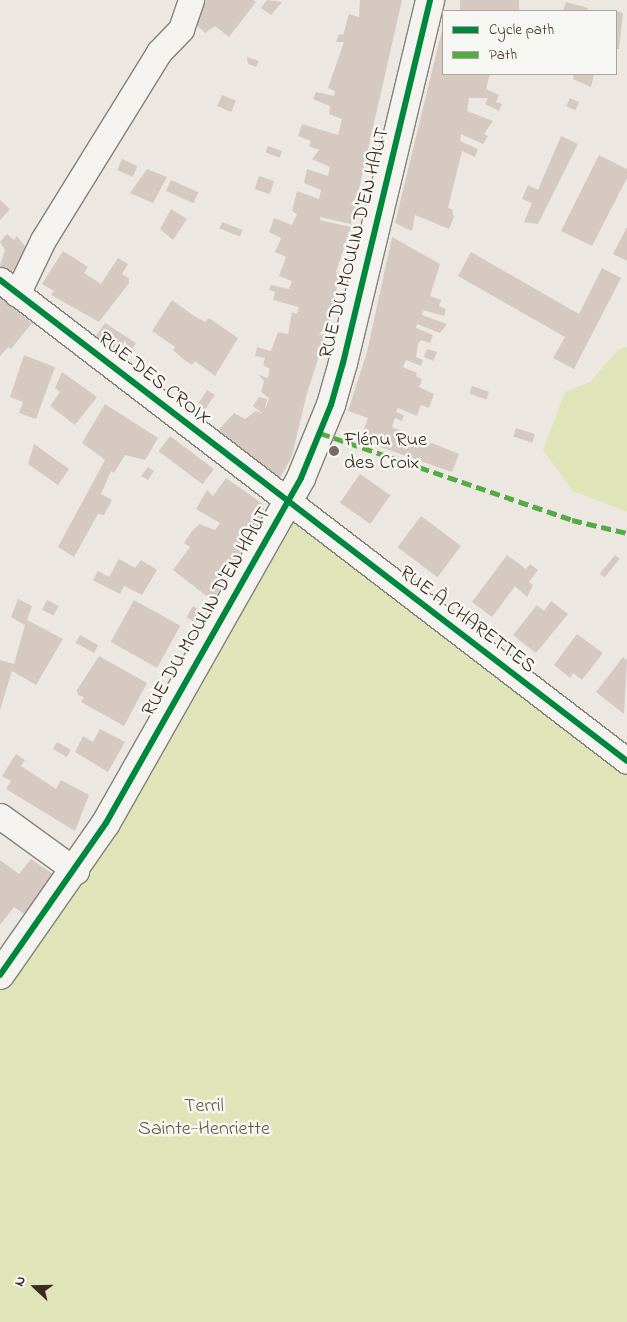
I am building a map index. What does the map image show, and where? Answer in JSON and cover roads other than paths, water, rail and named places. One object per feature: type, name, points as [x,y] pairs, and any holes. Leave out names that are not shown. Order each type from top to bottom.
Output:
[{"type":"street","points":[[178,0],[181,29]]},
{"type":"street","points":[[9,287],[43,240],[159,52],[181,29],[191,0]]},
{"type":"street","name":"RUE DU MOULIN D'EN HAUT","points":[[0,975],[76,871],[287,503],[331,405],[430,0]]},
{"type":"street","name":"RUE DES CROIX","points":[[9,287],[287,503]]},
{"type":"street","name":"RUE À CHARETTES","points":[[287,503],[627,761]]},
{"type":"street","points":[[0,816],[76,871]]},
{"type":"place","name":"Flénu Rue des Croix","points":[[334,451]]},
{"type":"park label","name":"Terril Sainte-Henriette","points":[[204,1118]]}]
